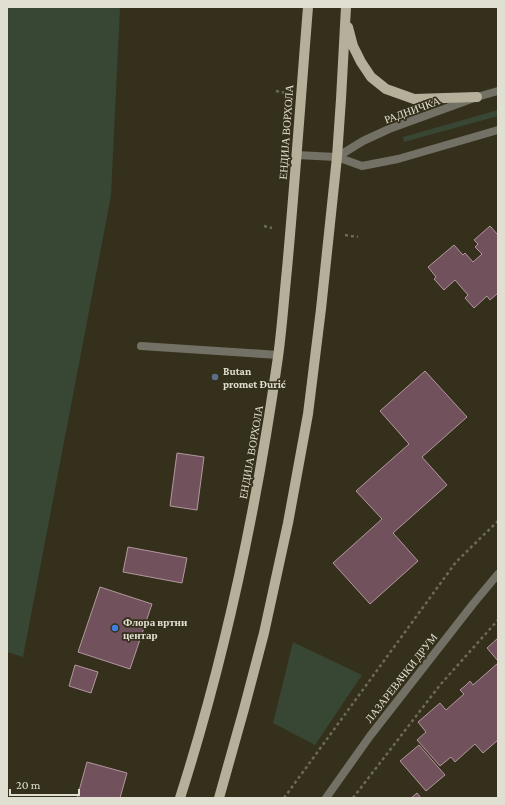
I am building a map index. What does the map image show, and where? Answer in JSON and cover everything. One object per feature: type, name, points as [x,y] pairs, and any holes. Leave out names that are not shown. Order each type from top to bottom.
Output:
[{"type":"main road","name":"ЕНДИЈА ВОРХОЛА","points":[[180,798],[215,679],[248,533],[267,432],[278,355],[291,230],[308,7]]},
{"type":"main road","points":[[219,798],[259,653],[278,571],[308,414],[337,157],[342,99],[346,7]]},
{"type":"main road","points":[[345,19],[353,46],[361,62],[371,77],[386,89],[414,99],[477,98]]},
{"type":"street","name":"РАДНИЧКА","points":[[337,157],[363,141],[389,129],[498,91]]},
{"type":"street","points":[[296,155],[337,157],[362,166],[398,158],[498,130]]},
{"type":"street","points":[[141,346],[278,355]]},
{"type":"street","name":"ЛАЗАРЕВАЧКИ ДРУМ","points":[[326,798],[379,724],[472,604],[498,574]]},
{"type":"path","points":[[276,91],[288,94]]},
{"type":"path","points":[[264,226],[272,228]]},
{"type":"path","points":[[344,235],[358,236]]},
{"type":"path","points":[[284,798],[456,562],[498,521]]},
{"type":"path","points":[[354,798],[440,685],[498,620]]},
{"type":"green space","points":[[7,7],[120,7],[111,196],[23,657],[7,652]]},
{"type":"green space","points":[[498,110],[498,116],[404,142],[403,137]]},
{"type":"green space","points":[[293,642],[362,675],[315,745],[273,723]]},
{"type":"building","points":[[490,226],[498,235],[498,293],[490,300],[487,296],[474,308],[465,298],[468,295],[455,280],[444,290],[434,279],[436,277],[428,267],[454,245],[463,255],[465,253],[473,262],[482,254],[475,247],[478,244],[474,240]]},
{"type":"building","points":[[425,371],[467,417],[422,457],[447,485],[393,533],[418,561],[370,604],[333,563],[382,519],[356,491],[409,444],[380,411]]},
{"type":"building","points":[[177,453],[204,457],[197,510],[170,506]]},
{"type":"building","points":[[128,547],[187,558],[182,583],[123,572]]},
{"type":"building","name":"Флора вртни центар","points":[[100,587],[152,604],[130,669],[78,652]]},
{"type":"building","points":[[498,638],[498,661],[487,648]]},
{"type":"building","points":[[498,663],[498,740],[483,753],[475,744],[455,762],[451,757],[440,766],[417,740],[426,732],[418,722],[440,703],[446,710],[464,694],[460,690],[470,681],[473,685]]},
{"type":"building","points":[[75,665],[98,672],[91,693],[69,686]]},
{"type":"building","points":[[419,745],[445,775],[426,791],[400,761]]},
{"type":"building","points":[[87,762],[127,773],[120,798],[77,798]]},
{"type":"building","points":[[417,793],[421,798],[411,798]]},
{"type":"place","name":"Butan promet Đurić","points":[[215,377]]},
{"type":"place","name":"Флора вртни центар","points":[[115,628]]}]
